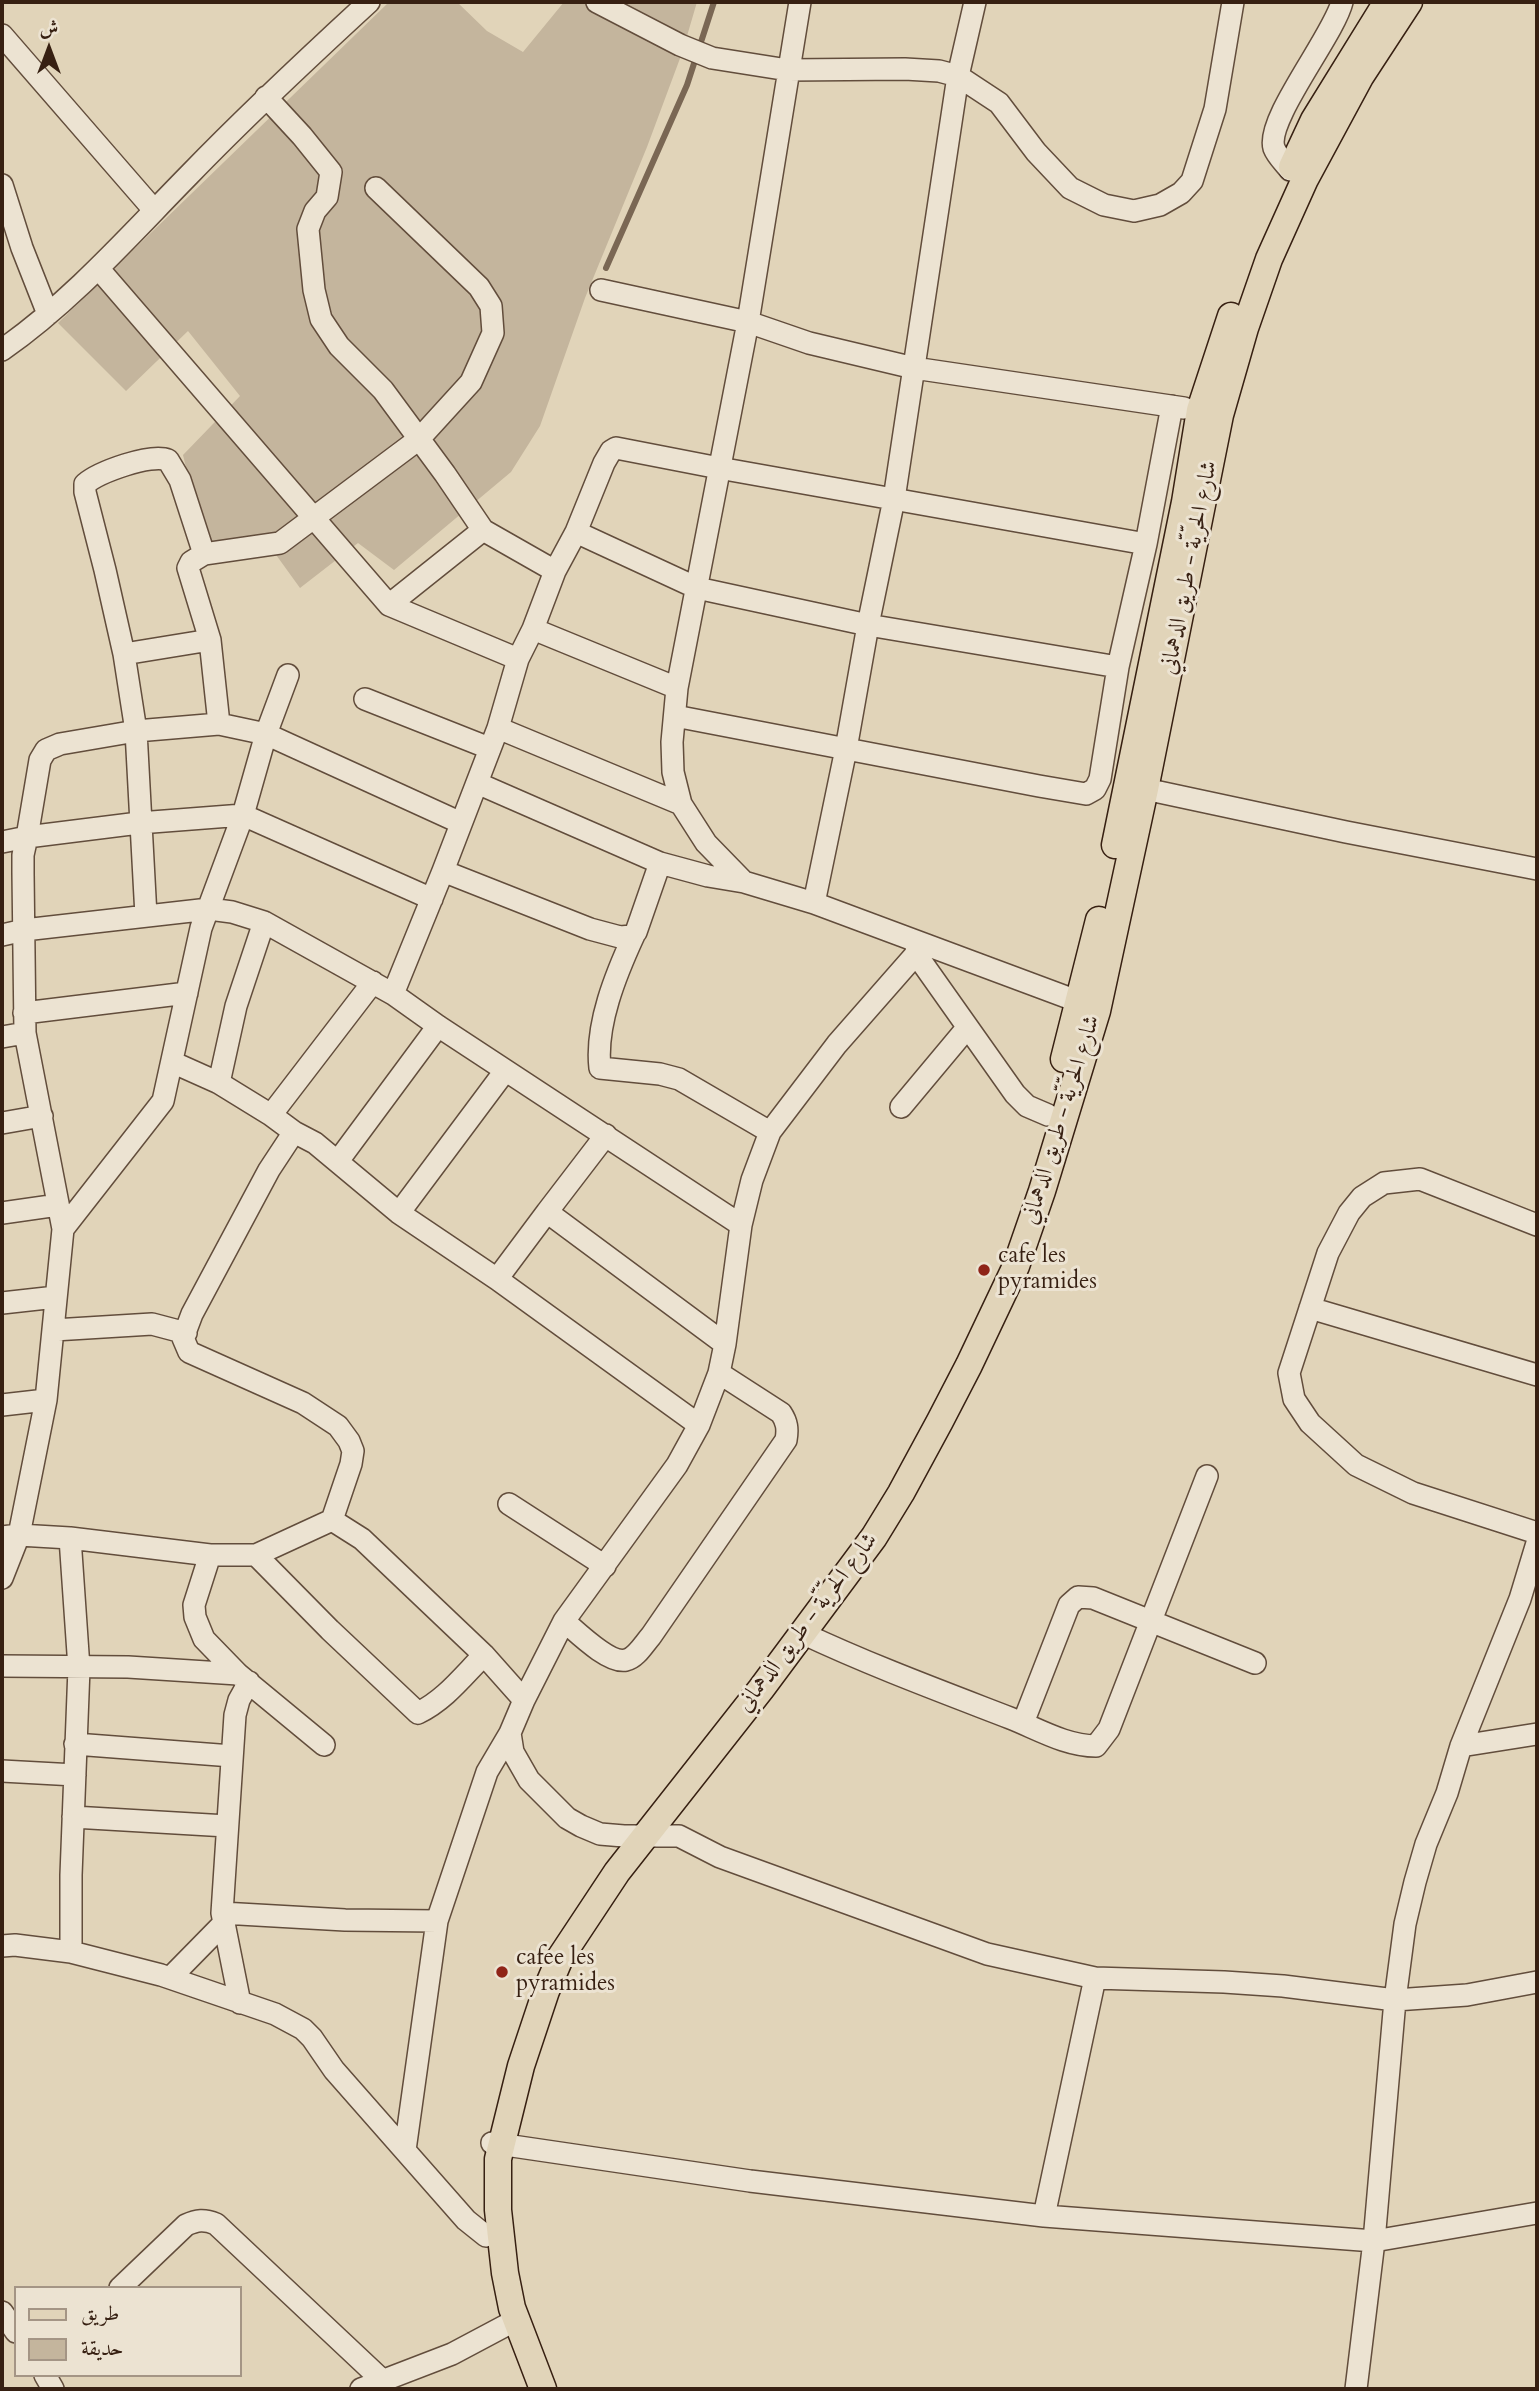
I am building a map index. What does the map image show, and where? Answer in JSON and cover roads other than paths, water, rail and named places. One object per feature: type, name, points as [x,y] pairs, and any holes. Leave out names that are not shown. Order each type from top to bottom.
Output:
[{"type":"main road","name":"شارع الحرّيّة - طريق الدهماني","points":[[633,1836],[761,1689],[874,1536],[901,1493],[987,1328],[1016,1266],[1042,1191],[1087,1006],[1136,787],[1210,413],[1252,255],[1314,120],[1387,2]]},
{"type":"main road","name":"شارع الحرّيّة - طريق الدهماني","points":[[1210,413],[1245,328],[1269,259],[1300,190],[1360,77],[1409,2]]},
{"type":"main road","name":"شارع الحرّيّة - طريق الدهماني","points":[[543,2389],[491,2275],[486,2236],[485,2187],[534,2024],[560,1958],[617,1872],[633,1836],[837,1562],[908,1451],[1005,1248],[1072,1034],[1087,1006]]},
{"type":"main road","name":"شارع الحرّيّة - طريق الدهماني","points":[[497,2143],[498,2210],[511,2323],[528,2389]]},
{"type":"street","points":[[597,2],[698,52],[788,70],[905,69],[939,71],[958,76],[999,103],[1036,152],[1070,188],[1104,205],[1135,211],[1160,205],[1181,193],[1192,181],[1215,109],[1233,2]]},
{"type":"street","points":[[744,882],[706,844],[681,804],[673,772],[672,742],[677,688],[748,322],[800,2]]},
{"type":"street","points":[[814,903],[894,499],[958,76],[975,2]]},
{"type":"street","points":[[1290,170],[1275,150],[1273,132],[1327,35],[1342,2]]},
{"type":"street","points":[[3,347],[48,314],[98,268],[360,5]]},
{"type":"street","points":[[3,38],[154,210]]},
{"type":"street","points":[[266,97],[331,172],[327,197],[315,211],[308,229],[314,290],[321,319],[339,346],[383,390],[483,530],[555,571]]},
{"type":"street","points":[[2,185],[22,248],[48,314]]},
{"type":"street","points":[[219,724],[210,639],[188,568],[195,558],[204,554],[280,543],[419,439],[471,382],[492,333],[491,306],[480,287],[376,188]]},
{"type":"street","points":[[98,268],[388,605],[518,659]]},
{"type":"street","points":[[601,290],[748,322],[809,343],[914,368],[1210,413]]},
{"type":"street","points":[[675,716],[1086,794],[1095,789],[1100,779],[1118,667],[1146,544],[1172,406]]},
{"type":"street","points":[[393,994],[494,738],[518,659],[604,463],[616,448],[1146,544]]},
{"type":"street","points":[[146,916],[136,731],[124,654],[85,484],[93,477],[112,469],[160,457],[168,460],[180,480],[204,554]]},
{"type":"street","points":[[388,605],[483,530]]},
{"type":"street","points":[[576,532],[696,588],[868,625],[1118,667]]},
{"type":"street","points":[[533,629],[677,688]]},
{"type":"street","points":[[124,654],[210,639]]},
{"type":"street","points":[[64,1229],[163,1101],[201,928],[243,815],[266,734],[288,675]]},
{"type":"street","points":[[365,699],[494,738],[681,804]]},
{"type":"street","points":[[2,1578],[10,1536],[46,1400],[64,1229],[24,1023],[23,855],[40,760],[46,750],[60,744],[136,731],[219,724],[266,734],[461,822]]},
{"type":"street","points":[[477,783],[660,863],[744,882],[814,903],[916,948],[1087,1006]]},
{"type":"street","points":[[1136,787],[1537,869]]},
{"type":"street","points":[[2,842],[139,822],[243,815],[432,899]]},
{"type":"street","points":[[660,863],[634,935],[614,979],[598,1051],[600,1068],[660,1074],[678,1079],[770,1132]]},
{"type":"street","points":[[443,872],[590,929],[620,937],[634,935]]},
{"type":"street","points":[[2,935],[24,930],[208,909],[232,912],[264,922],[393,994],[438,1027],[741,1225]]},
{"type":"street","points":[[219,1083],[236,1006],[264,922]]},
{"type":"street","points":[[916,948],[967,1028],[1015,1094],[1027,1106],[1048,1115]]},
{"type":"street","points":[[405,2150],[437,1921],[487,1772],[510,1733],[564,1621],[677,1465],[699,1425],[719,1373],[741,1225],[752,1180],[770,1132],[837,1044],[916,948]]},
{"type":"street","points":[[271,1115],[373,982]]},
{"type":"street","points":[[2,1037],[24,1023],[187,993]]},
{"type":"street","points":[[338,1161],[438,1027]]},
{"type":"street","points":[[901,1107],[967,1028]]},
{"type":"street","points":[[172,1062],[219,1083],[315,1143],[399,1213],[497,1279],[699,1425]]},
{"type":"street","points":[[399,1213],[505,1071]]},
{"type":"street","points":[[2,1123],[42,1116]]},
{"type":"street","points":[[10,1536],[69,1538],[209,1555],[256,1555],[332,1520],[353,1451],[338,1426],[303,1403],[189,1352],[183,1338],[192,1314],[269,1171],[294,1132]]},
{"type":"street","points":[[497,1279],[606,1135]]},
{"type":"street","points":[[1537,1225],[1420,1179],[1384,1183],[1362,1197],[1349,1213],[1328,1253],[1289,1373],[1294,1399],[1310,1423],[1356,1465],[1413,1493],[1537,1533]]},
{"type":"street","points":[[2,1213],[58,1205]]},
{"type":"street","points":[[547,1212],[725,1344]]},
{"type":"street","points":[[2,1303],[57,1297]]},
{"type":"street","points":[[1310,1308],[1537,1375]]},
{"type":"street","points":[[54,1330],[152,1324],[186,1333]]},
{"type":"street","points":[[564,1621],[607,1656],[623,1661],[631,1659],[651,1636],[786,1440],[788,1430],[781,1413],[719,1373]]},
{"type":"street","points":[[2,1405],[46,1400]]},
{"type":"street","points":[[802,1633],[855,1658],[1077,1746],[1096,1746],[1109,1728],[1207,1476]]},
{"type":"street","points":[[509,1504],[605,1566]]},
{"type":"street","points":[[332,1520],[362,1539],[484,1655],[524,1700]]},
{"type":"street","points":[[69,1538],[79,1668],[71,1951]]},
{"type":"street","points":[[1356,2389],[1374,2241],[1395,2000],[1405,1924],[1415,1882],[1461,1746],[1529,1597],[1537,1543]]},
{"type":"street","points":[[209,1555],[197,1592],[195,1617],[204,1639],[243,1678],[324,1745]]},
{"type":"street","points":[[256,1555],[418,1713],[442,1698],[484,1655]]},
{"type":"street","points":[[1023,1723],[1069,1605],[1078,1597],[1093,1598],[1255,1663]]},
{"type":"street","points":[[2,1666],[128,1667],[243,1678]]},
{"type":"street","points":[[240,2003],[223,1918],[235,1715],[243,1678]]},
{"type":"street","points":[[510,1733],[513,1752],[528,1780],[552,1804],[581,1826],[600,1834],[679,1836],[720,1857],[987,1954],[1095,1978],[1283,1986],[1395,2000],[1467,1995],[1537,1982]]},
{"type":"street","points":[[1461,1746],[1537,1734]]},
{"type":"street","points":[[75,1744],[232,1756]]},
{"type":"street","points":[[2,1771],[75,1775]]},
{"type":"street","points":[[73,1817],[227,1826]]},
{"type":"street","points":[[170,1978],[223,1918],[437,1921]]},
{"type":"street","points":[[2,1946],[71,1951],[170,1978],[275,2014],[303,2029],[334,2070],[466,2220],[486,2236]]},
{"type":"street","points":[[1044,2216],[1095,1978]]},
{"type":"street","points":[[497,2143],[750,2181],[1044,2216],[1374,2241],[1537,2213]]},
{"type":"street","points":[[122,2286],[186,2225],[206,2220],[216,2224],[383,2381]]},
{"type":"street","points":[[2,2313],[14,2329]]},
{"type":"street","points":[[361,2389],[452,2354],[511,2323]]},
{"type":"waterway","points":[[606,268],[687,85],[714,2]]},
{"type":"place","name":"cafe les pyramides","points":[[984,1270]]},
{"type":"place","name":"cafee les pyramides","points":[[502,1972]]}]
